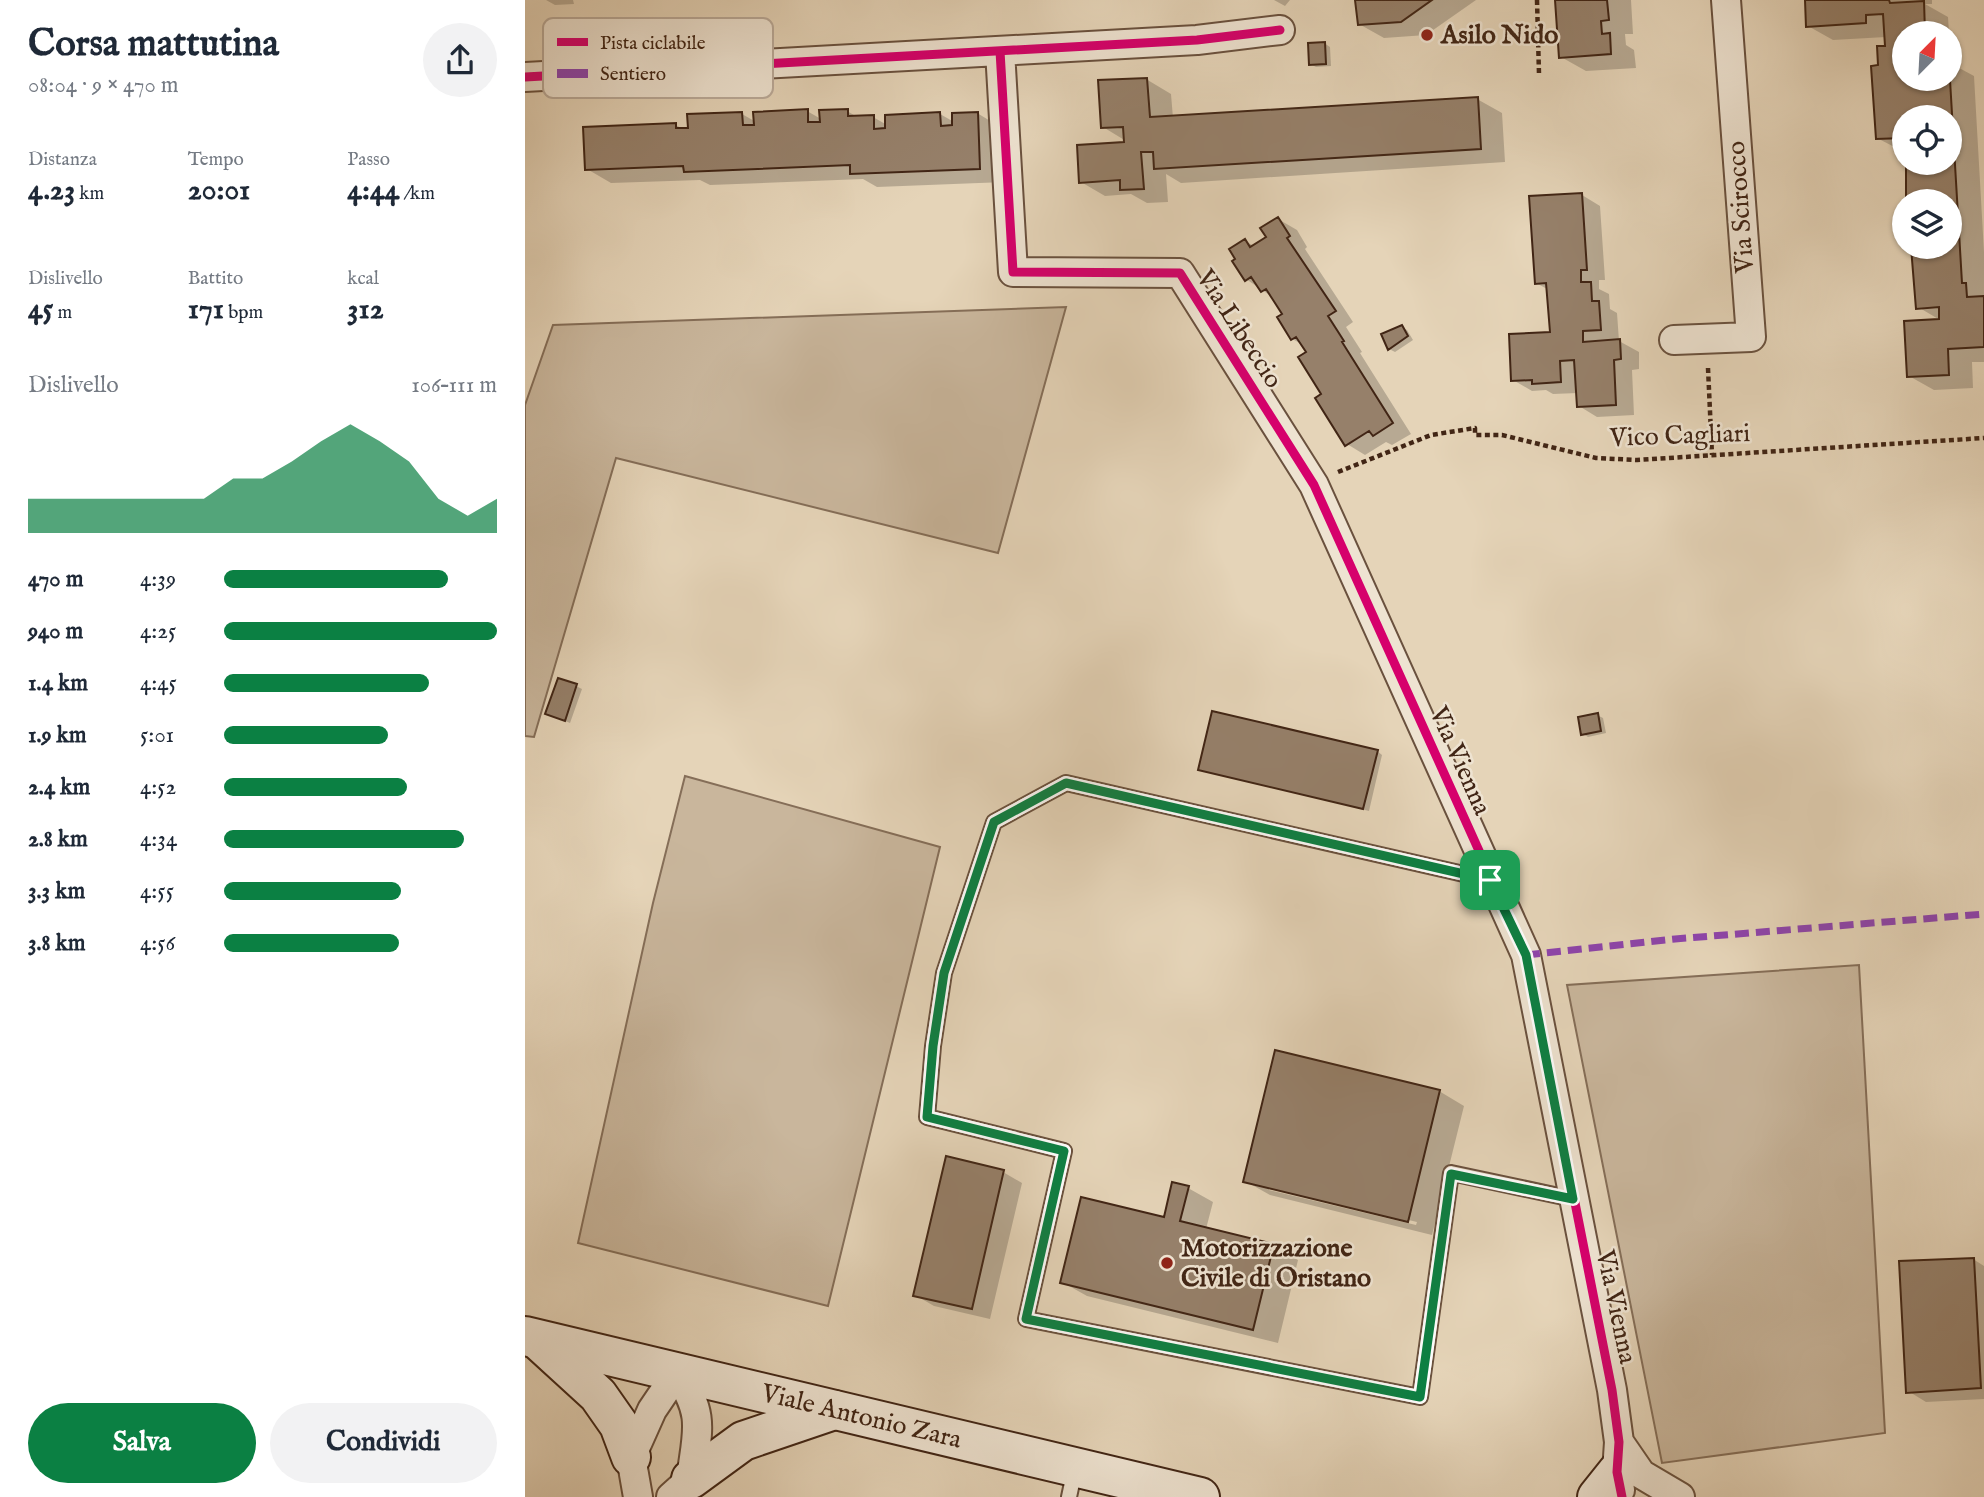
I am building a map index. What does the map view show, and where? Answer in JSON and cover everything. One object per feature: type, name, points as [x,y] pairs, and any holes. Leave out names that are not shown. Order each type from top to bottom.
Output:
[{"type":"main road","name":"Viale Antonio Zara","points":[[531,1338],[834,1410],[1073,1482],[1201,1497]]},
{"type":"main road","points":[[531,1338],[597,1395],[619,1425],[631,1457]]},
{"type":"main road","points":[[681,1488],[743,1441],[834,1410]]},
{"type":"street","name":"Via Scirocco","points":[[1674,340],[1751,337],[1727,0]]},
{"type":"street","points":[[773,63],[1197,40],[1280,30]]},
{"type":"street","name":"Via Libeccio","points":[[1000,51],[1013,272],[1180,273],[1314,485]]},
{"type":"street","points":[[525,77],[543,76]]},
{"type":"street","name":"Via Vienna","points":[[1314,485],[1526,955],[1612,1390],[1613,1477]]},
{"type":"street","points":[[638,1497],[631,1457],[652,1410],[677,1373],[691,1393],[699,1416],[681,1488]]},
{"type":"street","points":[[1613,1477],[1641,1474],[1680,1497]]},
{"type":"lane","points":[[1490,880],[1066,783],[994,822],[944,973],[933,1046],[927,1117],[1064,1151],[1026,1319],[1420,1397],[1451,1174],[1573,1199]]},
{"type":"path","points":[[1537,0],[1539,74]]},
{"type":"path","points":[[1707,339],[1712,455]]},
{"type":"shaded area","points":[[1066,307],[998,553],[616,458],[534,737],[525,736],[525,405],[553,325]]},
{"type":"shaded area","points":[[685,776],[940,847],[828,1306],[578,1243],[653,903]]},
{"type":"shaded area","points":[[1859,965],[1885,1433],[1662,1463],[1567,985]]},
{"type":"building","points":[[1355,0],[1432,0],[1401,22],[1358,25]]},
{"type":"building","points":[[1555,0],[1607,0],[1609,20],[1601,21],[1602,34],[1610,33],[1611,54],[1559,58]]},
{"type":"building","points":[[1805,0],[1889,0],[1890,3],[1924,1],[1925,21],[1892,21],[1892,91],[1951,91],[1951,105],[1892,105],[1892,138],[1876,139],[1871,66],[1878,65],[1877,46],[1885,46],[1883,14],[1866,15],[1866,23],[1806,27]]},
{"type":"building","points":[[1325,42],[1326,64],[1309,65],[1308,43]]},
{"type":"building","points":[[1147,78],[1150,117],[1478,97],[1481,149],[1154,169],[1153,152],[1141,152],[1144,189],[1120,190],[1120,180],[1079,183],[1077,145],[1124,142],[1123,127],[1101,128],[1098,80]]},
{"type":"building","points":[[808,109],[808,122],[820,122],[819,110],[848,109],[848,116],[874,115],[874,129],[885,128],[885,115],[940,112],[941,126],[952,125],[952,113],[978,112],[980,169],[850,174],[850,165],[684,172],[683,166],[585,170],[583,127],[676,123],[676,128],[688,128],[687,114],[742,112],[743,125],[754,125],[753,112]]},
{"type":"building","points":[[1906,175],[1956,175],[1956,189],[1906,189]]},
{"type":"building","points":[[1582,193],[1587,270],[1581,270],[1581,282],[1591,282],[1592,301],[1599,301],[1601,330],[1583,331],[1583,342],[1620,339],[1621,359],[1614,360],[1616,405],[1577,407],[1574,360],[1560,361],[1561,382],[1532,384],[1532,380],[1511,381],[1509,334],[1550,332],[1546,283],[1535,284],[1529,196]]},
{"type":"building","points":[[1278,217],[1290,236],[1287,238],[1336,311],[1328,316],[1344,341],[1342,342],[1393,423],[1373,436],[1369,431],[1345,446],[1315,398],[1321,394],[1298,357],[1306,352],[1296,337],[1291,340],[1277,317],[1282,314],[1266,289],[1261,292],[1251,277],[1245,281],[1232,261],[1235,259],[1229,249],[1245,239],[1250,247],[1266,237],[1260,228]]},
{"type":"building","points":[[1912,259],[1961,259],[1962,283],[1966,283],[1967,297],[1984,296],[1984,347],[1948,349],[1949,375],[1907,377],[1904,321],[1939,319],[1939,307],[1916,309]]},
{"type":"building","points":[[1402,325],[1408,336],[1388,350],[1381,334]]},
{"type":"building","points":[[558,678],[577,684],[565,721],[545,714]]},
{"type":"building","points":[[1212,711],[1378,750],[1363,809],[1198,770]]},
{"type":"building","points":[[1598,713],[1601,731],[1581,735],[1578,717]]},
{"type":"building","points":[[1275,1050],[1440,1090],[1408,1222],[1243,1182]]},
{"type":"building","points":[[946,1156],[1004,1170],[972,1309],[913,1296]]},
{"type":"building","name":"Motorizzazione Civile di Oristano","points":[[1172,1182],[1189,1186],[1180,1221],[1274,1244],[1253,1330],[1060,1283],[1081,1197],[1164,1217]]},
{"type":"building","points":[[1974,1258],[1981,1388],[1906,1393],[1899,1261]]},
{"type":"marked path","points":[[1526,955],[1675,939],[1984,914]]},
{"type":"cycle path","points":[[773,63],[1197,40],[1280,30]]},
{"type":"cycle path","points":[[1000,51],[1013,272],[1180,273],[1314,485],[1526,955],[1612,1390],[1619,1442],[1617,1472],[1622,1497]]},
{"type":"cycle path","points":[[525,77],[543,76]]},
{"type":"place","name":"Asilo Nido","points":[[1427,35]]},
{"type":"place","name":"Motorizzazione Civile di Oristano","points":[[1167,1263]]},
{"type":"route","points":[[1066,783],[1490,880],[1526,955],[1573,1199],[1451,1174],[1420,1397],[1026,1319],[1064,1151],[927,1117],[933,1046],[944,973],[994,822],[1066,783]]}]
